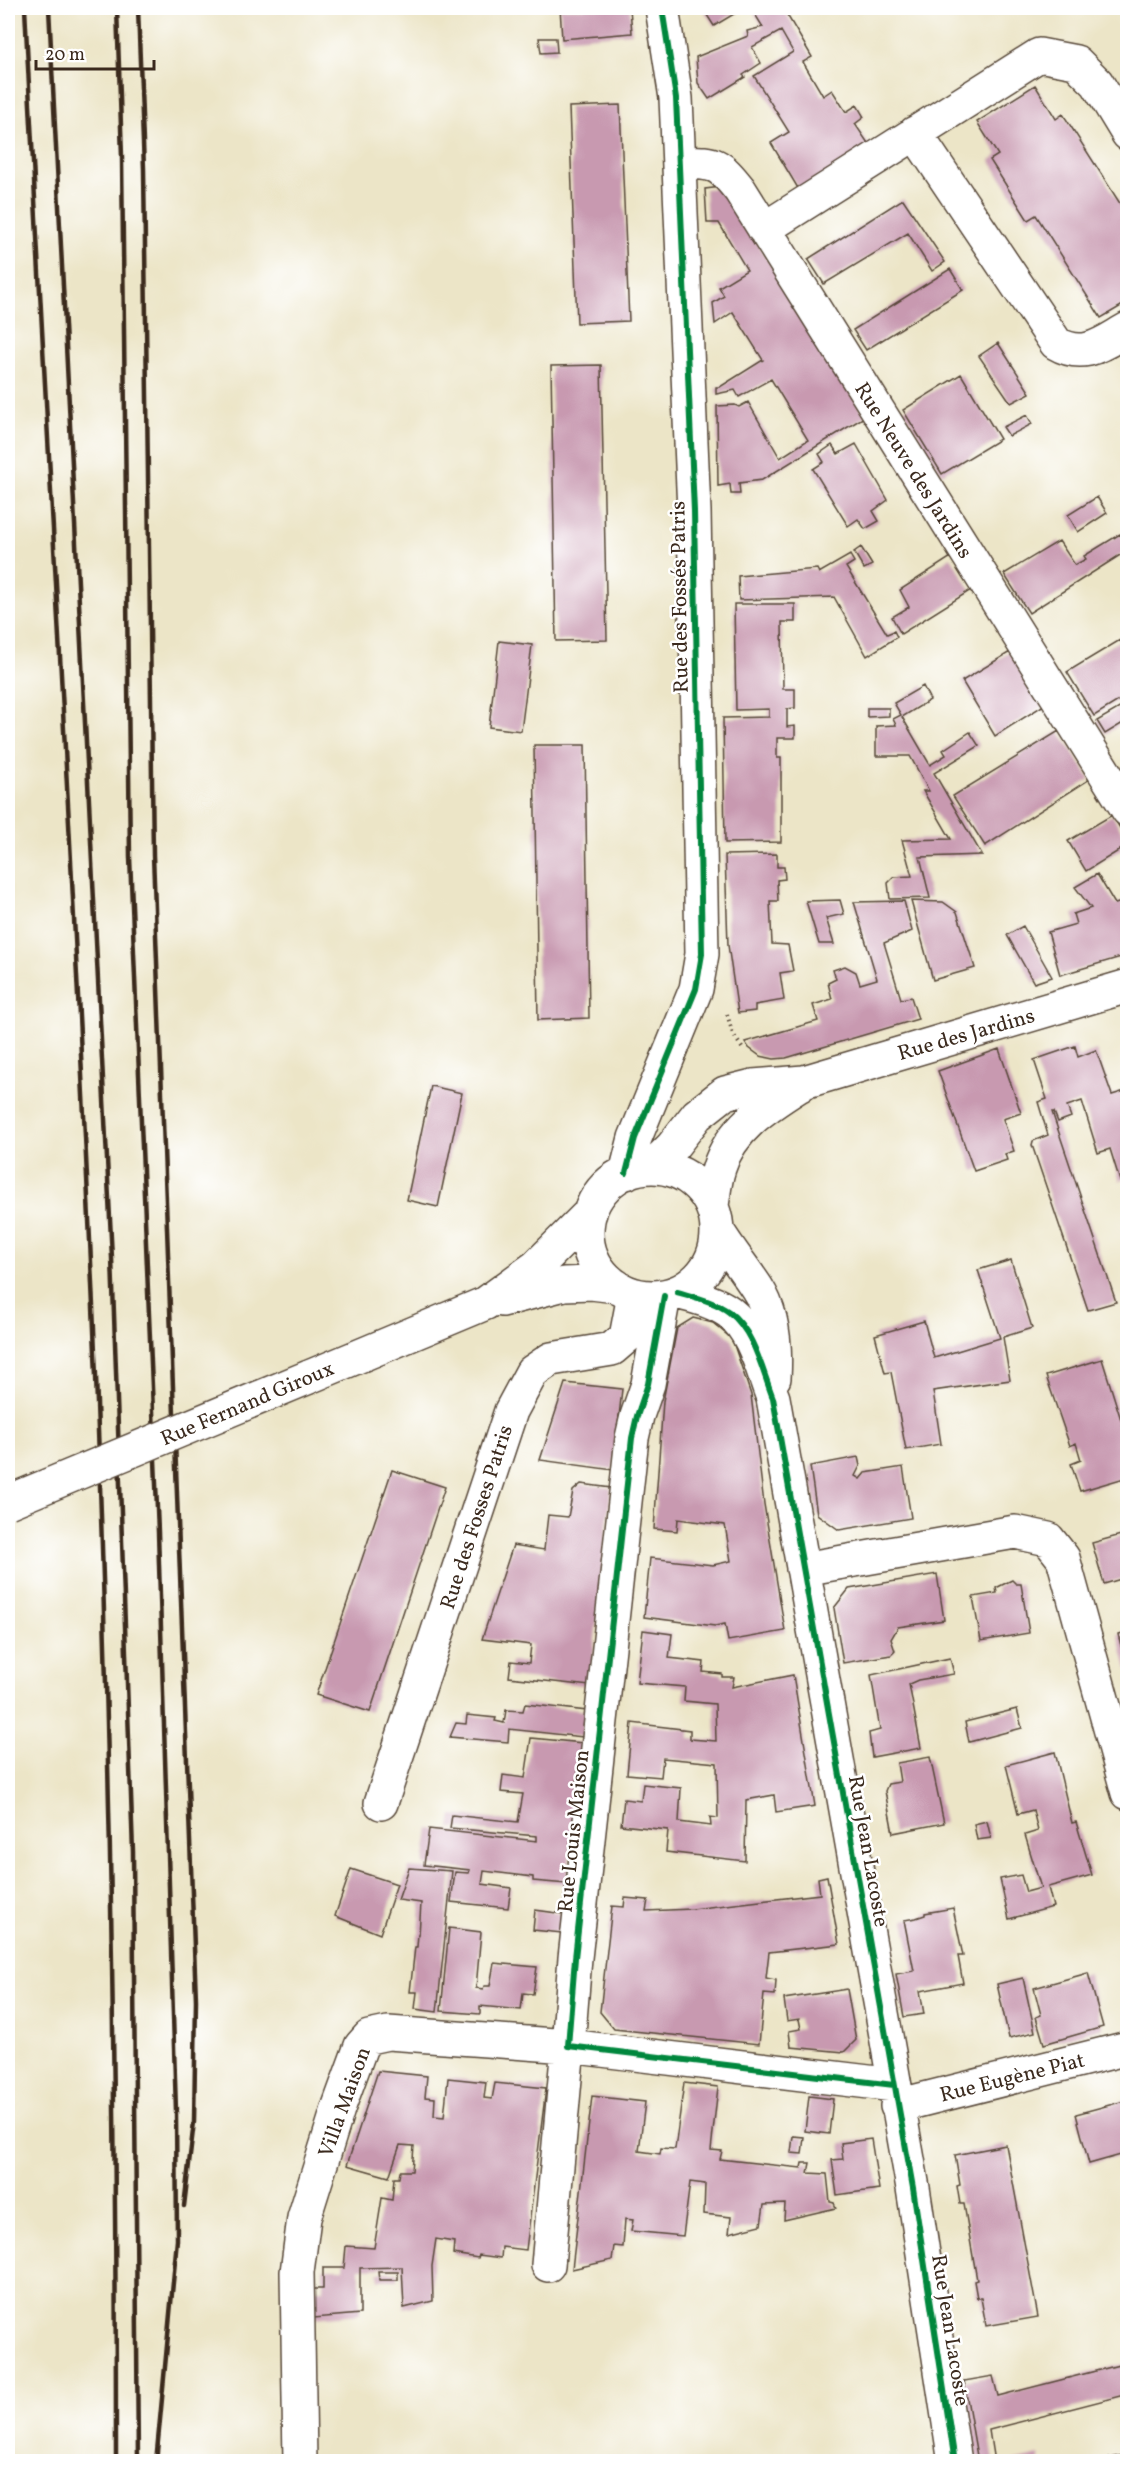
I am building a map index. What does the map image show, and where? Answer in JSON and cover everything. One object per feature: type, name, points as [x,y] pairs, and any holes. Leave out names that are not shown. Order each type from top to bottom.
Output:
[{"type":"street","name":"Rue des Fossés Patris","points":[[639,1170],[638,1130],[696,989],[702,954],[694,511],[676,98],[662,8]]},
{"type":"street","points":[[764,229],[1039,55],[1076,62],[1097,83],[1128,134]]},
{"type":"street","points":[[915,133],[1056,344],[1065,348],[1089,351],[1128,329]]},
{"type":"street","name":"Rue Neuve des Jardins","points":[[679,162],[709,162],[724,170],[740,190],[1128,810]]},
{"type":"street","name":"Rue des Jardins","points":[[639,1170],[672,1147],[697,1115],[725,1093],[753,1086],[804,1082],[1128,986]]},
{"type":"street","name":"Rue des Jardins","points":[[714,1218],[719,1167],[731,1142],[758,1112],[804,1082]]},
{"type":"street","points":[[639,1170],[670,1170],[687,1178],[702,1190],[714,1218],[715,1249],[707,1268],[694,1282],[648,1292],[601,1272],[591,1254],[587,1234],[590,1213],[601,1192],[639,1170]]},
{"type":"street","name":"Rue Fernand Giroux","points":[[486,1303],[537,1266],[590,1213]]},
{"type":"street","name":"Rue Jean Lacoste","points":[[714,1218],[735,1259],[758,1289],[771,1321],[776,1353],[773,1398]]},
{"type":"street","name":"Rue Fernand Giroux","points":[[8,1502],[486,1303],[564,1284],[591,1283],[648,1292]]},
{"type":"street","name":"Rue Jean Lacoste","points":[[648,1292],[706,1300],[729,1312],[748,1334],[773,1398],[913,2188],[955,2462]]},
{"type":"street","name":"Rue des Fosses Patris","points":[[381,1803],[511,1411],[532,1372],[551,1359],[612,1349],[626,1337],[648,1292]]},
{"type":"street","name":"Rue Louis Maison","points":[[548,2265],[575,1958],[632,1438],[648,1384],[648,1292]]},
{"type":"street","points":[[803,1569],[1015,1532],[1048,1539],[1063,1558],[1128,1793]]},
{"type":"street","name":"Villa Maison","points":[[300,2462],[297,2272],[304,2218],[338,2109],[361,2046],[369,2037],[388,2033],[568,2046]]},
{"type":"street","points":[[568,2046],[896,2095]]},
{"type":"street","name":"Rue Eugène Piat","points":[[896,2095],[1128,2048]]},
{"type":"path","points":[[723,1003],[733,1034],[750,1060]]},
{"type":"building","points":[[560,8],[630,8],[632,33],[562,39]]},
{"type":"building","points":[[711,8],[744,8],[714,26],[705,12]]},
{"type":"building","points":[[751,8],[783,8],[812,57],[803,62],[823,96],[832,90],[846,112],[857,105],[864,117],[855,124],[874,152],[802,195],[771,143],[789,132],[754,76],[793,52],[781,31],[752,47],[761,63],[743,75],[745,77],[709,99],[698,83],[696,57],[748,36],[747,31],[763,27]]},
{"type":"building","points":[[539,38],[556,38],[557,52],[541,53]]},
{"type":"building","points":[[1035,85],[1056,119],[1063,114],[1128,216],[1128,302],[1101,318],[1036,215],[1028,220],[990,160],[998,155],[977,122]]},
{"type":"building","points":[[620,105],[629,321],[577,323],[569,107]]},
{"type":"building","points":[[722,187],[866,416],[762,480],[739,483],[740,494],[731,494],[730,484],[718,486],[717,406],[735,405],[739,407],[748,402],[780,458],[808,440],[771,379],[739,397],[735,390],[716,394],[716,387],[720,387],[763,360],[733,312],[715,324],[713,303],[724,296],[719,287],[747,270],[719,223],[707,223],[705,189]]},
{"type":"building","points":[[903,199],[945,262],[932,271],[908,233],[824,284],[808,259]]},
{"type":"building","points":[[950,269],[963,290],[866,350],[853,330]]},
{"type":"building","points":[[998,343],[1030,393],[1011,403],[979,356]]},
{"type":"building","points":[[601,365],[607,640],[556,641],[551,366]]},
{"type":"building","points":[[961,374],[1000,439],[942,474],[903,410]]},
{"type":"building","points":[[1027,415],[1032,424],[1009,436],[1003,427]]},
{"type":"building","points":[[856,444],[888,500],[873,511],[879,521],[865,529],[858,519],[848,526],[813,469],[824,462],[819,454],[832,445],[838,454]]},
{"type":"building","points":[[1097,497],[1107,513],[1078,532],[1068,515]]},
{"type":"building","points":[[1120,534],[1128,545],[1128,550],[1029,613],[1004,574],[1059,541],[1075,565],[1086,559],[1084,556]]},
{"type":"building","points":[[861,547],[872,565],[864,569],[854,552]]},
{"type":"building","points":[[850,555],[854,562],[846,567],[887,634],[894,631],[897,637],[867,656],[834,597],[739,600],[738,576],[817,569],[819,573]]},
{"type":"building","points":[[951,557],[971,590],[901,634],[892,617],[909,607],[900,590]]},
{"type":"building","points":[[734,604],[795,604],[795,622],[782,622],[783,689],[795,689],[795,708],[787,709],[787,727],[795,726],[795,738],[777,738],[777,758],[781,758],[781,842],[725,843],[723,718],[769,717],[769,709],[736,710]]},
{"type":"building","points":[[1120,640],[1128,652],[1128,695],[1094,716],[1067,672]]},
{"type":"building","points":[[499,641],[532,645],[521,731],[489,727]]},
{"type":"building","points":[[1010,652],[1044,705],[995,736],[962,681]]},
{"type":"building","points":[[923,686],[930,700],[902,717],[930,765],[946,755],[943,750],[970,732],[979,746],[934,773],[982,855],[920,857],[930,898],[890,899],[888,883],[894,877],[912,876],[902,840],[951,839],[923,791],[929,791],[910,756],[876,756],[876,726],[896,725],[893,719],[901,715],[894,703]]},
{"type":"building","points":[[1128,703],[1128,720],[1105,734],[1097,721]]},
{"type":"building","points":[[867,708],[889,708],[889,716],[867,717]]},
{"type":"building","points":[[1059,731],[1090,779],[985,846],[953,796]]},
{"type":"building","points":[[534,745],[585,745],[589,1018],[538,1020]]},
{"type":"building","points":[[1112,815],[1128,841],[1128,845],[1086,871],[1068,841]]},
{"type":"building","points":[[777,854],[777,867],[784,867],[785,879],[777,880],[778,901],[770,901],[772,944],[788,945],[793,971],[780,973],[784,1000],[755,1005],[755,1011],[738,1013],[728,945],[725,855]]},
{"type":"building","points":[[1097,874],[1115,904],[1128,900],[1128,955],[1060,975],[1048,932],[1076,924],[1073,914],[1091,908],[1075,887]]},
{"type":"building","points":[[840,900],[844,914],[826,918],[834,944],[819,944],[806,901]]},
{"type":"building","points":[[904,901],[912,931],[884,943],[901,999],[911,997],[918,1019],[786,1058],[774,1059],[760,1056],[749,1048],[745,1042],[818,1021],[813,1005],[832,999],[828,983],[836,979],[833,970],[845,966],[856,972],[860,984],[877,979],[854,902]]},
{"type":"building","points":[[911,901],[943,902],[957,912],[975,968],[933,980]]},
{"type":"building","points":[[1023,926],[1052,977],[1034,983],[1007,935]]},
{"type":"building","points":[[1075,1046],[1078,1057],[1096,1050],[1112,1095],[1128,1090],[1128,1178],[1120,1181],[1110,1149],[1098,1153],[1082,1101],[1067,1106],[1071,1117],[1058,1122],[1052,1112],[1116,1302],[1088,1310],[1032,1145],[1033,1141],[1048,1135],[1038,1102],[1047,1099],[1034,1060]]},
{"type":"building","points":[[999,1049],[1021,1113],[1003,1119],[1014,1151],[1005,1154],[1007,1160],[974,1171],[938,1071]]},
{"type":"building","points":[[431,1086],[462,1093],[438,1207],[407,1200]]},
{"type":"building","points":[[1011,1260],[1032,1328],[1003,1337],[1010,1380],[933,1391],[941,1444],[906,1450],[891,1372],[885,1373],[875,1335],[924,1321],[934,1358],[1000,1338],[978,1270]]},
{"type":"building","points":[[693,1318],[713,1323],[732,1339],[751,1395],[764,1504],[785,1631],[728,1641],[725,1624],[715,1626],[644,1617],[650,1558],[713,1565],[731,1561],[725,1525],[678,1519],[677,1531],[654,1529],[663,1401],[677,1328]]},
{"type":"building","points":[[1102,1359],[1128,1442],[1128,1477],[1080,1491],[1071,1464],[1081,1460],[1076,1443],[1070,1446],[1046,1376]]},
{"type":"building","points":[[565,1383],[622,1389],[613,1470],[540,1460]]},
{"type":"building","points":[[858,1457],[860,1466],[855,1476],[860,1479],[865,1473],[903,1467],[911,1518],[839,1530],[817,1514],[810,1466]]},
{"type":"building","points":[[392,1470],[445,1487],[370,1712],[316,1695]]},
{"type":"building","points":[[581,1484],[611,1488],[590,1686],[509,1677],[511,1661],[529,1663],[531,1645],[482,1639],[513,1545],[544,1550],[548,1515],[568,1517],[573,1491]]},
{"type":"building","points":[[1128,1533],[1128,1577],[1104,1584],[1092,1543]]},
{"type":"building","points":[[937,1574],[944,1620],[898,1627],[891,1639],[895,1651],[891,1655],[843,1663],[834,1608],[849,1589]]},
{"type":"building","points":[[1012,1580],[1016,1584],[1021,1584],[1029,1633],[981,1641],[973,1597],[997,1593],[996,1588]]},
{"type":"building","points":[[643,1630],[672,1634],[669,1658],[704,1662],[703,1672],[722,1674],[722,1677],[734,1677],[732,1687],[793,1675],[815,1806],[776,1812],[774,1795],[746,1800],[745,1861],[666,1852],[668,1830],[621,1825],[624,1799],[641,1801],[643,1784],[681,1788],[679,1822],[711,1826],[710,1817],[718,1818],[717,1763],[663,1758],[661,1777],[627,1774],[632,1723],[690,1730],[690,1739],[716,1741],[715,1704],[684,1701],[685,1687],[637,1683]]},
{"type":"building","points":[[1128,1632],[1128,1668],[1127,1669],[1118,1634]]},
{"type":"building","points":[[950,1658],[954,1674],[918,1680],[909,1684],[921,1748],[872,1757],[869,1733],[880,1730],[871,1675]]},
{"type":"building","points":[[525,1704],[587,1711],[583,1737],[509,1729],[508,1742],[450,1737],[456,1723],[466,1724],[467,1715],[496,1718],[495,1721],[504,1723],[506,1710],[523,1711]]},
{"type":"building","points":[[1017,1709],[1022,1728],[969,1742],[965,1722]]},
{"type":"building","points":[[531,1738],[583,1743],[567,1884],[533,1881],[533,1877],[484,1871],[482,1884],[511,1888],[508,1908],[451,1902],[455,1872],[469,1873],[470,1870],[424,1865],[429,1829],[537,1841],[537,1836],[450,1828],[452,1815],[518,1822],[523,1794],[501,1792],[503,1775],[525,1778]]},
{"type":"building","points":[[1055,1752],[1072,1823],[1076,1822],[1092,1875],[1048,1887],[1053,1907],[1009,1919],[1000,1879],[1021,1875],[1026,1892],[1041,1888],[1025,1835],[1038,1831],[1033,1810],[1018,1814],[1006,1765]]},
{"type":"building","points":[[930,1757],[944,1823],[893,1833],[885,1791],[888,1784],[900,1782],[897,1763]]},
{"type":"building","points":[[987,1821],[991,1838],[977,1840],[974,1824]]},
{"type":"building","points":[[409,1868],[452,1871],[437,2012],[415,2009],[417,1992],[410,1992],[415,1947],[417,1947],[419,1935],[421,1903],[398,1900]]},
{"type":"building","points":[[351,1869],[397,1884],[380,1934],[335,1916]]},
{"type":"building","points":[[827,1876],[839,1944],[769,1952],[766,1978],[776,1980],[775,1995],[764,1994],[759,2044],[614,2029],[600,2012],[612,1906],[624,1907],[625,1898],[648,1900],[646,1911],[692,1909],[820,1894],[818,1878]]},
{"type":"building","points":[[953,1908],[963,1956],[958,1956],[963,1983],[920,1991],[924,2014],[904,2017],[896,1974],[914,1971],[904,1920],[925,1915],[925,1913]]},
{"type":"building","points":[[535,1910],[564,1914],[562,1933],[533,1930]]},
{"type":"building","points":[[449,1928],[481,1932],[476,1988],[483,1989],[484,1986],[490,1986],[494,1963],[537,1967],[533,1994],[523,1993],[521,2010],[480,2006],[480,2014],[441,2011]]},
{"type":"building","points":[[1088,1973],[1103,2027],[1044,2044],[1036,2017],[1041,2015],[1034,1988]]},
{"type":"building","points":[[1023,1978],[1035,2032],[1009,2038],[997,1984]]},
{"type":"building","points":[[847,1989],[856,2040],[844,2052],[791,2047],[789,2031],[801,2029],[799,2019],[787,2021],[784,1999]]},
{"type":"building","points":[[378,2071],[427,2076],[425,2097],[435,2098],[434,2116],[444,2117],[448,2078],[486,2082],[484,2098],[492,2099],[495,2083],[546,2088],[526,2250],[502,2247],[501,2258],[479,2255],[478,2258],[453,2254],[454,2242],[436,2239],[432,2266],[433,2301],[404,2308],[402,2267],[360,2268],[360,2314],[314,2318],[313,2289],[323,2289],[323,2268],[344,2268],[346,2246],[374,2248],[382,2198],[392,2200],[394,2178],[399,2178],[400,2171],[412,2171],[414,2146],[400,2145],[389,2177],[347,2165]]},
{"type":"building","points":[[684,2083],[718,2087],[711,2150],[722,2151],[720,2159],[801,2168],[802,2163],[810,2163],[808,2173],[827,2174],[830,2202],[834,2203],[836,2208],[784,2220],[785,2204],[764,2205],[761,2225],[729,2233],[731,2217],[704,2214],[705,2184],[690,2182],[683,2236],[631,2231],[633,2220],[625,2219],[623,2247],[614,2246],[612,2260],[572,2269],[592,2096],[645,2102],[639,2151],[660,2154],[661,2148],[675,2149]]},
{"type":"building","points":[[809,2096],[833,2099],[829,2134],[805,2131]]},
{"type":"building","points":[[1128,2100],[1128,2153],[1089,2164],[1076,2114]]},
{"type":"building","points":[[793,2136],[804,2137],[802,2154],[791,2153]]},
{"type":"building","points":[[871,2139],[879,2189],[837,2195],[832,2160],[843,2159],[841,2143]]},
{"type":"building","points":[[1006,2145],[1038,2317],[986,2326],[981,2298],[977,2298],[974,2281],[977,2280],[964,2204],[960,2204],[957,2186],[960,2185],[955,2155]]},
{"type":"building","points":[[378,2272],[398,2272],[398,2280],[379,2280]]},
{"type":"building","points":[[1123,2364],[1128,2382],[1128,2394],[989,2430],[994,2462],[978,2462],[964,2381],[993,2376],[998,2396]]},
{"type":"building","points":[[1128,2454],[1128,2462],[1098,2462],[1098,2461]]},
{"type":"building","points":[[1039,2455],[1040,2462],[1014,2462],[1014,2461]]},
{"type":"railway","points":[[25,8],[96,1376],[111,1918],[116,2462]]},
{"type":"railway","points":[[49,8],[112,1258],[133,1852],[138,2462]]},
{"type":"railway","points":[[117,8],[122,157],[130,857],[158,1532],[176,2111],[177,2240],[156,2462]]},
{"type":"railway","points":[[138,8],[144,169],[153,855],[196,2000],[194,2122],[184,2206]]},
{"type":"cycle path","points":[[626,1173],[635,1138],[696,989],[702,954],[694,511],[676,98],[662,8]]},
{"type":"cycle path","points":[[677,1292],[717,1305],[738,1320],[751,1340],[773,1398],[913,2188],[955,2462]]},
{"type":"cycle path","points":[[664,1296],[648,1384],[632,1438],[575,1958],[568,2046],[894,2085]]}]
